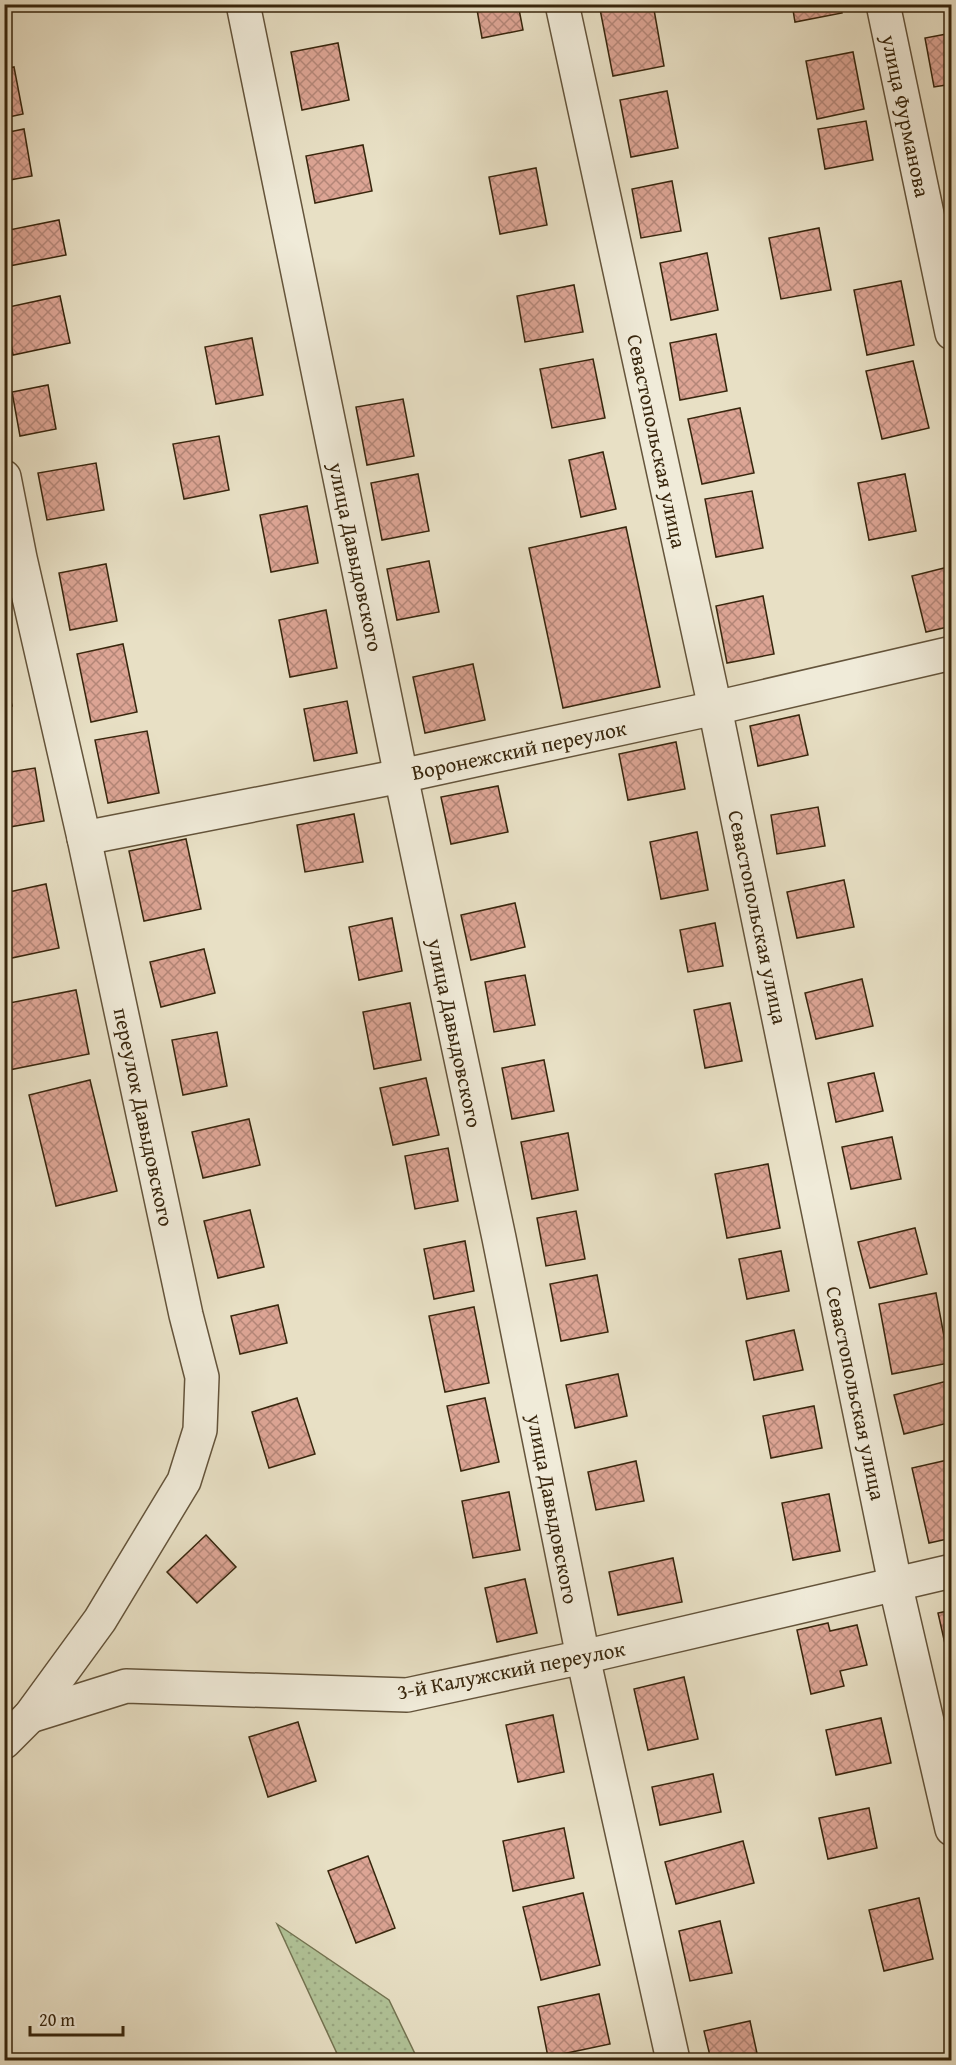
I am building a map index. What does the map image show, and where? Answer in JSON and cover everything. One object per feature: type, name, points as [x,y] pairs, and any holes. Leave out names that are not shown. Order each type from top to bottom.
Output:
[{"type":"street","name":"улица Давыдовского","points":[[243,4],[401,776],[499,1238],[583,1657],[673,2061]]},
{"type":"street","name":"Севастопольская улица","points":[[562,4],[715,708],[895,1583],[951,1829]]},
{"type":"street","name":"улица Фурманова","points":[[883,4],[951,333]]},
{"type":"street","name":"переулок Давыдовского","points":[[4,477],[186,1315],[202,1377],[200,1430],[184,1481],[100,1620],[30,1716],[4,1743]]},
{"type":"street","name":"Воронежский переулок","points":[[84,838],[401,776],[715,708],[951,653]]},
{"type":"street","name":"3-й Калужский переулок","points":[[30,1716],[126,1686],[406,1695],[583,1657],[951,1571]]},
{"type":"green space","points":[[277,1924],[389,2000],[418,2060],[340,2060]]},
{"type":"building","points":[[476,4],[518,4],[523,30],[482,38]]},
{"type":"building","points":[[599,4],[653,4],[664,66],[613,76]]},
{"type":"building","points":[[792,4],[840,4],[842,13],[795,22]]},
{"type":"building","points":[[952,33],[952,84],[934,87],[925,38]]},
{"type":"building","points":[[338,43],[349,100],[302,110],[291,52]]},
{"type":"building","points":[[853,52],[864,109],[817,119],[806,61]]},
{"type":"building","points":[[14,67],[23,114],[4,118],[4,69]]},
{"type":"building","points":[[667,91],[678,148],[631,157],[620,100]]},
{"type":"building","points":[[866,121],[873,160],[825,169],[818,129]]},
{"type":"building","points":[[24,129],[32,176],[4,181],[4,133]]},
{"type":"building","points":[[363,145],[372,191],[315,203],[306,156]]},
{"type":"building","points":[[536,168],[547,225],[500,234],[489,177]]},
{"type":"building","points":[[672,181],[681,231],[641,238],[632,189]]},
{"type":"building","points":[[59,220],[66,255],[4,267],[4,231]]},
{"type":"building","points":[[819,228],[831,290],[781,299],[769,238]]},
{"type":"building","points":[[707,253],[718,310],[671,320],[660,263]]},
{"type":"building","points":[[901,281],[914,345],[867,355],[854,290]]},
{"type":"building","points":[[574,285],[583,332],[525,342],[517,296]]},
{"type":"building","points":[[60,296],[70,343],[13,355],[4,308]]},
{"type":"building","points":[[716,334],[727,391],[680,400],[670,343]]},
{"type":"building","points":[[252,338],[263,395],[216,404],[205,347]]},
{"type":"building","points":[[593,359],[605,418],[552,428],[540,369]]},
{"type":"building","points":[[913,361],[929,428],[882,439],[866,371]]},
{"type":"building","points":[[48,385],[56,429],[20,436],[12,392]]},
{"type":"building","points":[[403,399],[414,456],[367,465],[356,407]]},
{"type":"building","points":[[740,408],[754,473],[702,484],[688,419]]},
{"type":"building","points":[[219,436],[229,490],[184,499],[173,444]]},
{"type":"building","points":[[603,452],[616,509],[581,517],[569,460]]},
{"type":"building","points":[[96,463],[104,510],[47,520],[38,473]]},
{"type":"building","points":[[418,474],[429,531],[382,540],[371,483]]},
{"type":"building","points":[[905,474],[916,531],[869,540],[858,483]]},
{"type":"building","points":[[752,491],[763,548],[716,557],[705,499]]},
{"type":"building","points":[[307,506],[318,563],[271,572],[260,515]]},
{"type":"building","points":[[626,527],[660,687],[563,708],[529,548]]},
{"type":"building","points":[[429,561],[439,612],[397,620],[387,569]]},
{"type":"building","points":[[106,564],[117,621],[70,630],[59,573]]},
{"type":"building","points":[[952,566],[952,626],[926,632],[912,576]]},
{"type":"building","points":[[763,596],[774,654],[727,663],[716,606]]},
{"type":"building","points":[[326,610],[337,668],[290,677],[279,620]]},
{"type":"building","points":[[123,644],[137,712],[91,722],[77,654]]},
{"type":"building","points":[[473,664],[485,720],[425,733],[413,677]]},
{"type":"building","points":[[4,672],[12,706],[4,708]]},
{"type":"building","points":[[347,701],[357,753],[314,761],[304,709]]},
{"type":"building","points":[[799,715],[808,755],[758,766],[750,726]]},
{"type":"building","points":[[147,731],[159,793],[108,803],[95,740]]},
{"type":"building","points":[[676,742],[685,789],[628,800],[619,754]]},
{"type":"building","points":[[35,768],[44,821],[4,828],[4,773]]},
{"type":"building","points":[[498,786],[508,832],[451,844],[441,797]]},
{"type":"building","points":[[818,807],[825,846],[777,854],[771,815]]},
{"type":"building","points":[[354,814],[363,862],[305,872],[297,825]]},
{"type":"building","points":[[697,832],[708,890],[661,899],[650,842]]},
{"type":"building","points":[[186,839],[201,909],[144,921],[129,851]]},
{"type":"building","points":[[844,880],[854,927],[797,938],[787,892]]},
{"type":"building","points":[[46,884],[59,948],[7,959],[4,946],[4,893]]},
{"type":"building","points":[[515,903],[525,947],[471,960],[461,915]]},
{"type":"building","points":[[392,918],[402,971],[359,980],[349,927]]},
{"type":"building","points":[[715,923],[723,966],[688,972],[680,930]]},
{"type":"building","points":[[204,949],[215,993],[161,1007],[150,962]]},
{"type":"building","points":[[525,975],[535,1025],[494,1032],[485,982]]},
{"type":"building","points":[[862,979],[873,1026],[816,1039],[805,993]]},
{"type":"building","points":[[76,990],[89,1054],[4,1071],[4,1004]]},
{"type":"building","points":[[410,1003],[421,1060],[374,1069],[363,1012]]},
{"type":"building","points":[[730,1003],[742,1061],[705,1068],[694,1010]]},
{"type":"building","points":[[217,1032],[227,1086],[183,1095],[172,1040]]},
{"type":"building","points":[[544,1060],[554,1111],[512,1119],[502,1068]]},
{"type":"building","points":[[874,1073],[883,1111],[836,1122],[828,1083]]},
{"type":"building","points":[[426,1078],[439,1135],[393,1145],[380,1088]]},
{"type":"building","points":[[90,1080],[117,1191],[56,1206],[29,1095]]},
{"type":"building","points":[[249,1119],[260,1165],[203,1178],[192,1132]]},
{"type":"building","points":[[568,1133],[578,1190],[532,1199],[521,1142]]},
{"type":"building","points":[[892,1137],[901,1179],[851,1189],[842,1147]]},
{"type":"building","points":[[448,1148],[458,1201],[415,1209],[405,1156]]},
{"type":"building","points":[[768,1164],[780,1228],[727,1238],[715,1174]]},
{"type":"building","points":[[250,1210],[264,1267],[218,1278],[204,1221]]},
{"type":"building","points":[[576,1211],[585,1259],[546,1266],[537,1218]]},
{"type":"building","points":[[915,1228],[927,1274],[870,1288],[858,1242]]},
{"type":"building","points":[[465,1241],[474,1291],[434,1299],[424,1249]]},
{"type":"building","points":[[781,1251],[789,1291],[747,1299],[739,1259]]},
{"type":"building","points":[[597,1275],[608,1332],[561,1341],[550,1284]]},
{"type":"building","points":[[936,1293],[949,1363],[892,1374],[879,1304]]},
{"type":"building","points":[[278,1305],[287,1343],[240,1354],[231,1316]]},
{"type":"building","points":[[474,1307],[489,1383],[445,1392],[429,1316]]},
{"type":"building","points":[[794,1330],[803,1370],[754,1380],[746,1341]]},
{"type":"building","points":[[618,1374],[627,1416],[575,1428],[566,1385]]},
{"type":"building","points":[[951,1380],[952,1422],[904,1434],[894,1395]]},
{"type":"building","points":[[297,1398],[315,1454],[269,1468],[252,1412]]},
{"type":"building","points":[[485,1398],[499,1462],[461,1471],[447,1406]]},
{"type":"building","points":[[814,1406],[822,1448],[771,1458],[763,1416]]},
{"type":"building","points":[[952,1459],[952,1538],[929,1543],[912,1468]]},
{"type":"building","points":[[636,1461],[644,1501],[596,1510],[588,1472]]},
{"type":"building","points":[[509,1492],[520,1550],[473,1558],[462,1501]]},
{"type":"building","points":[[829,1494],[840,1551],[793,1560],[782,1503]]},
{"type":"building","points":[[206,1535],[236,1567],[197,1603],[167,1572]]},
{"type":"building","points":[[673,1558],[682,1602],[618,1615],[609,1572]]},
{"type":"building","points":[[525,1579],[537,1633],[497,1642],[485,1588]]},
{"type":"building","points":[[952,1610],[952,1666],[950,1666],[938,1613]]},
{"type":"building","points":[[828,1623],[830,1631],[857,1625],[867,1665],[840,1671],[844,1686],[811,1694],[797,1630]]},
{"type":"building","points":[[684,1677],[698,1739],[648,1750],[634,1689]]},
{"type":"building","points":[[553,1715],[564,1772],[518,1782],[506,1725]]},
{"type":"building","points":[[881,1718],[891,1763],[836,1775],[826,1730]]},
{"type":"building","points":[[298,1722],[316,1781],[268,1797],[249,1737]]},
{"type":"building","points":[[713,1774],[721,1812],[660,1825],[652,1787]]},
{"type":"building","points":[[869,1808],[877,1848],[828,1859],[819,1818]]},
{"type":"building","points":[[564,1828],[574,1878],[513,1891],[503,1841]]},
{"type":"building","points":[[743,1841],[754,1883],[676,1904],[665,1862]]},
{"type":"building","points":[[368,1856],[395,1928],[356,1943],[328,1871]]},
{"type":"building","points":[[583,1893],[600,1965],[541,1980],[523,1907]]},
{"type":"building","points":[[919,1898],[933,1959],[884,1971],[869,1910]]},
{"type":"building","points":[[720,1921],[732,1973],[690,1981],[679,1931]]},
{"type":"building","points":[[599,1994],[610,2044],[548,2057],[538,2007]]},
{"type":"building","points":[[750,2021],[758,2058],[711,2060],[704,2031]]},
{"type":"building","points":[[952,2053],[952,2060],[916,2060]]}]
